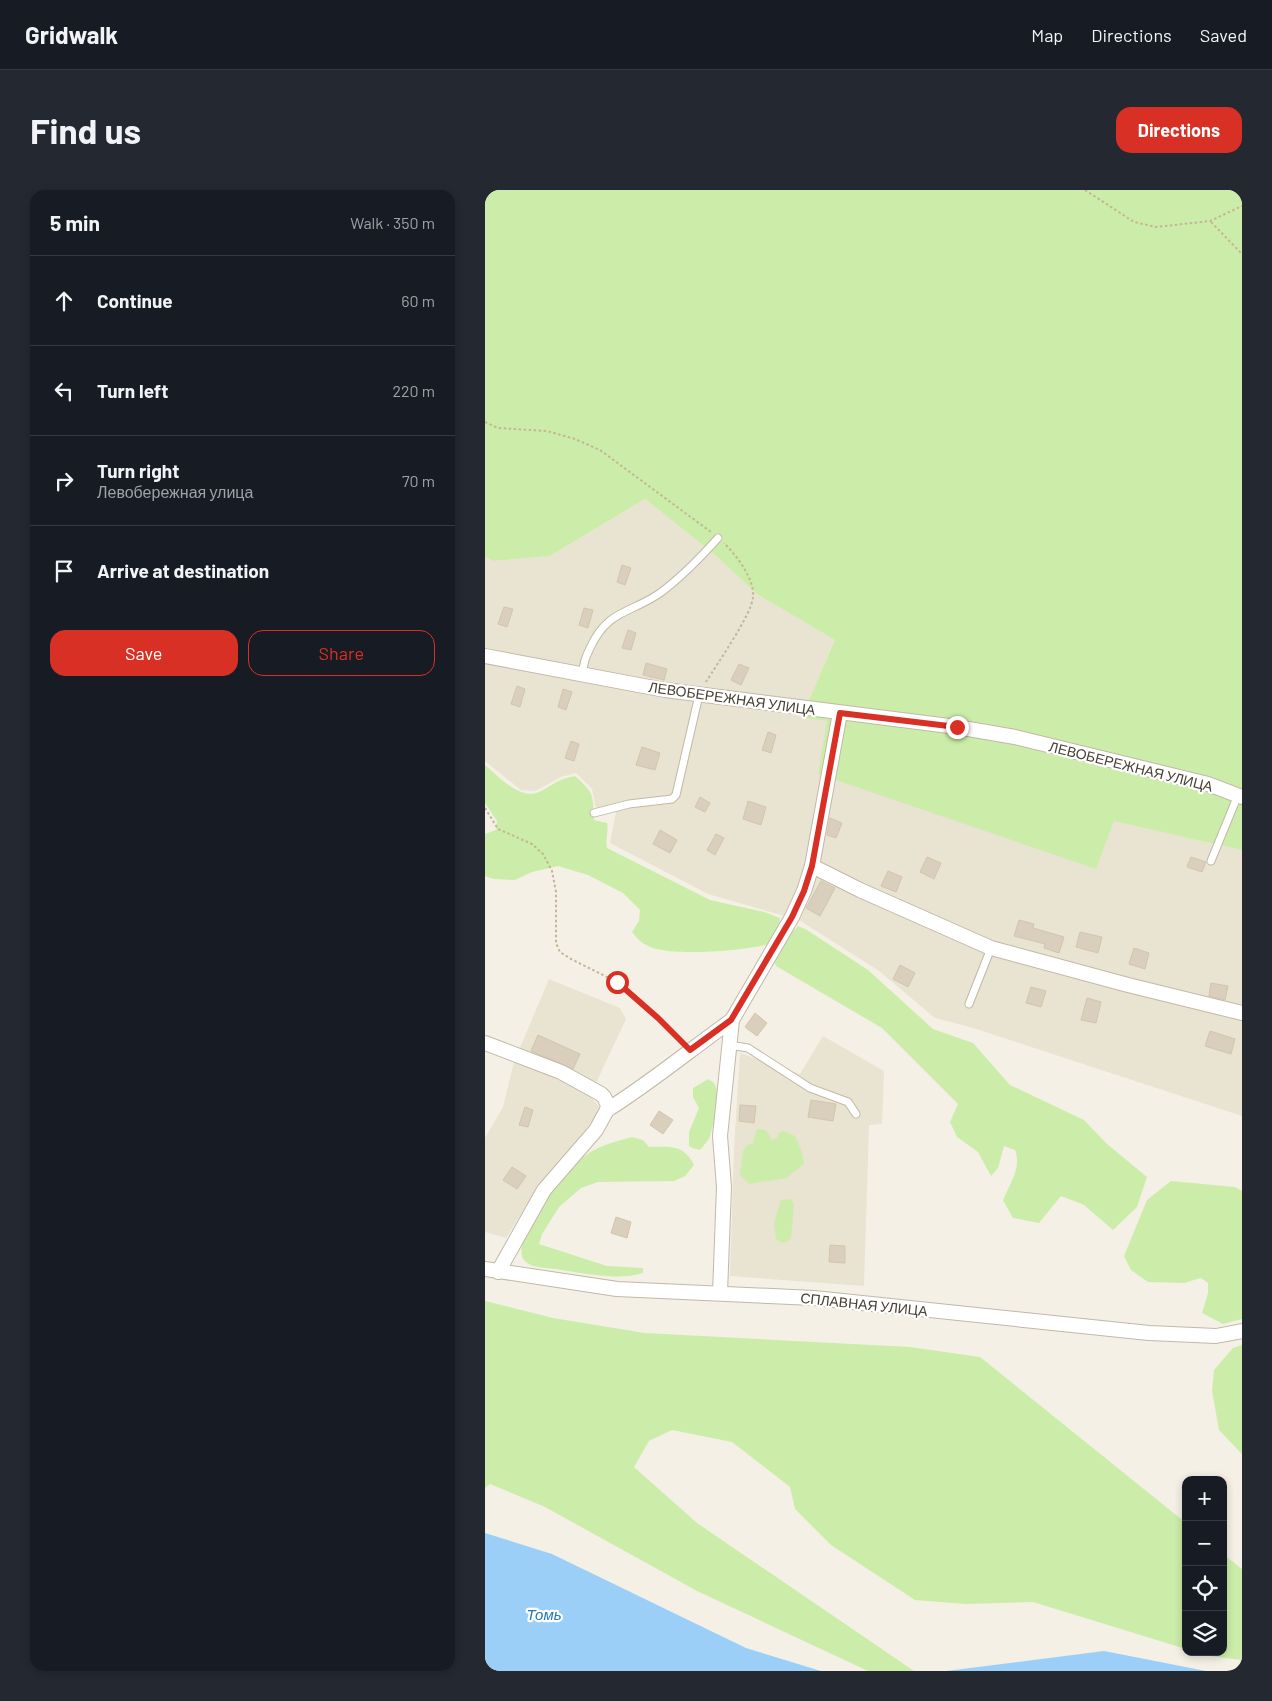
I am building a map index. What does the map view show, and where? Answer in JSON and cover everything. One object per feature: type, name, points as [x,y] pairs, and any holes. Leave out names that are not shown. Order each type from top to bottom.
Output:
[{"type":"street","name":"ЛЕВОБЕРЕЖНАЯ УЛИЦА","points":[[485,656],[699,695],[957,727],[1015,737],[1208,784],[1240,796]]},
{"type":"street","points":[[491,1270],[544,1190],[596,1130],[607,1110],[656,1078],[731,1020],[792,917],[804,891],[812,866],[840,713]]},
{"type":"street","points":[[812,866],[860,890],[991,948],[1242,1013]]},
{"type":"street","points":[[719,1293],[724,1187],[720,1136],[731,1020]]},
{"type":"street","points":[[485,1044],[561,1072],[601,1094],[607,1101],[607,1110]]},
{"type":"street","name":"СПЛАВНАЯ УЛИЦА","points":[[491,1270],[617,1289],[814,1298],[1149,1333],[1216,1336],[1242,1331]]},
{"type":"lane","points":[[583,673],[583,663],[593,641],[605,624],[619,613],[659,593],[692,567],[719,538]]},
{"type":"lane","points":[[594,813],[629,804],[672,799],[676,795],[699,695]]},
{"type":"lane","points":[[1211,861],[1240,796]]},
{"type":"lane","points":[[969,1004],[991,948]]},
{"type":"lane","points":[[729,1045],[748,1048],[811,1088],[848,1102],[857,1114]]},
{"type":"path","points":[[1085,190],[1135,222],[1156,227],[1210,221],[1242,206]]},
{"type":"path","points":[[1210,221],[1242,254]]},
{"type":"path","points":[[485,422],[499,428],[547,431],[575,438],[600,450],[719,538],[737,556],[749,577],[753,596],[747,614],[699,695]]},
{"type":"path","points":[[485,808],[498,829],[533,844],[543,854],[552,871],[556,892],[556,943],[560,952],[571,960],[617,982],[658,1018],[690,1050]]},
{"type":"shaded area","points":[[645,499],[714,554],[758,595],[835,640],[801,718],[827,721],[1095,869],[1114,820],[1242,850],[1242,1116],[970,1027],[935,1018],[879,971],[799,920],[708,894],[610,843],[616,812],[596,809],[592,789],[576,773],[561,777],[535,791],[521,790],[485,761],[485,557],[493,561],[550,556]]},
{"type":"shaded area","points":[[549,979],[620,1008],[626,1019],[590,1096],[602,1110],[539,1185],[506,1238],[485,1232],[485,1138],[503,1107],[514,1062]]},
{"type":"shaded area","points":[[823,1036],[884,1071],[882,1124],[869,1125],[864,1286],[730,1276],[734,1148],[740,1053],[800,1074]]},
{"type":"green space","points":[[485,190],[1242,190],[1242,850],[1114,821],[1096,869],[818,774],[827,721],[801,718],[835,640],[758,595],[714,554],[645,499],[550,556],[493,561],[485,557]]},
{"type":"green space","points":[[485,765],[510,786],[532,794],[575,776],[586,786],[593,799],[594,820],[607,823],[607,848],[710,900],[764,912],[780,918],[778,929],[769,944],[758,947],[711,952],[664,950],[647,945],[632,932],[639,921],[640,910],[623,893],[588,875],[558,866],[532,872],[515,880],[494,879],[485,876],[485,834],[496,830],[497,821],[485,803]]},
{"type":"green space","points":[[798,926],[868,970],[933,1029],[973,1043],[1010,1085],[1084,1120],[1107,1144],[1147,1177],[1137,1207],[1113,1230],[1084,1205],[1061,1196],[1039,1223],[1013,1218],[1003,1200],[1016,1169],[1017,1156],[1015,1150],[1004,1146],[998,1168],[991,1176],[978,1152],[957,1137],[950,1122],[958,1104],[882,1028],[776,966],[774,961],[792,932]]},
{"type":"green space","points":[[708,1079],[714,1083],[718,1092],[709,1139],[700,1150],[689,1146],[689,1132],[699,1108],[693,1097],[693,1088]]},
{"type":"green space","points":[[757,1129],[766,1130],[772,1140],[777,1138],[779,1133],[783,1131],[795,1136],[802,1152],[804,1164],[786,1178],[749,1184],[740,1175],[743,1151],[747,1145],[753,1143]]},
{"type":"green space","points":[[632,1137],[643,1140],[649,1147],[669,1147],[681,1150],[686,1153],[694,1165],[685,1176],[674,1181],[598,1182],[581,1188],[559,1207],[542,1234],[539,1244],[607,1266],[643,1268],[643,1273],[622,1276],[599,1276],[536,1267],[526,1262],[522,1256],[522,1245],[527,1231],[557,1185],[589,1153],[604,1145]]},
{"type":"green space","points":[[1171,1181],[1235,1187],[1242,1191],[1242,1319],[1223,1324],[1202,1313],[1208,1293],[1208,1283],[1201,1278],[1184,1283],[1148,1282],[1131,1270],[1124,1256],[1147,1200]]},
{"type":"green space","points":[[791,1199],[794,1204],[791,1239],[783,1243],[776,1239],[774,1223],[781,1200]]},
{"type":"green space","points":[[485,1301],[553,1318],[645,1333],[910,1347],[980,1357],[1182,1520],[1182,1648],[1033,1602],[965,1604],[915,1600],[831,1545],[795,1509],[790,1487],[732,1442],[672,1430],[649,1441],[634,1467],[697,1523],[914,1671],[868,1671],[697,1591],[545,1507],[490,1484],[485,1488]]},
{"type":"green space","points":[[1242,1345],[1242,1454],[1219,1430],[1212,1391],[1214,1370],[1233,1348]]},
{"type":"green space","points":[[1227,1557],[1242,1569],[1242,1660],[1209,1656],[1227,1656]]},
{"type":"water","name":"Томь","points":[[485,1533],[552,1554],[746,1648],[821,1671],[485,1671]]},
{"type":"water","points":[[1104,1651],[1206,1671],[946,1671],[954,1670]]},
{"type":"building","points":[[622,565],[631,568],[625,585],[617,582]]},
{"type":"building","points":[[504,607],[513,609],[507,627],[498,624]]},
{"type":"building","points":[[584,608],[593,610],[588,628],[579,625]]},
{"type":"building","points":[[628,630],[636,633],[631,650],[622,648]]},
{"type":"building","points":[[646,663],[667,669],[664,680],[643,675]]},
{"type":"building","points":[[739,664],[749,668],[741,685],[731,680]]},
{"type":"building","points":[[517,686],[525,689],[520,707],[511,704]]},
{"type":"building","points":[[563,689],[572,692],[566,710],[558,707]]},
{"type":"building","points":[[768,732],[776,735],[771,753],[762,750]]},
{"type":"building","points":[[571,741],[579,744],[574,761],[565,758]]},
{"type":"building","points":[[642,747],[660,753],[655,770],[636,765]]},
{"type":"building","points":[[700,797],[710,803],[705,812],[695,807]]},
{"type":"building","points":[[748,801],[766,807],[761,825],[743,819]]},
{"type":"building","points":[[830,818],[842,823],[836,838],[827,835]]},
{"type":"building","points":[[660,830],[677,840],[670,853],[653,844]]},
{"type":"building","points":[[716,834],[724,838],[715,855],[707,850]]},
{"type":"building","points":[[927,857],[941,863],[934,879],[920,872]]},
{"type":"building","points":[[1191,857],[1206,862],[1202,872],[1187,867]]},
{"type":"building","points":[[888,871],[902,877],[896,892],[881,886]]},
{"type":"building","points":[[821,881],[835,888],[820,916],[806,908]]},
{"type":"building","points":[[1019,920],[1034,924],[1033,928],[1064,937],[1059,953],[1044,948],[1045,944],[1014,936]]},
{"type":"building","points":[[1080,932],[1102,937],[1098,953],[1076,947]]},
{"type":"building","points":[[1134,948],[1149,953],[1145,969],[1129,964]]},
{"type":"building","points":[[900,965],[915,973],[908,987],[893,979]]},
{"type":"building","points":[[1211,983],[1228,986],[1225,1000],[1209,996]]},
{"type":"building","points":[[1031,987],[1046,991],[1041,1007],[1026,1003]]},
{"type":"building","points":[[1087,998],[1101,1002],[1096,1023],[1081,1020]]},
{"type":"building","points":[[755,1013],[767,1023],[757,1036],[745,1027]]},
{"type":"building","points":[[1210,1031],[1235,1039],[1231,1054],[1205,1046]]},
{"type":"building","points":[[538,1035],[580,1054],[573,1069],[531,1051]]},
{"type":"building","points":[[811,1100],[836,1104],[833,1121],[808,1117]]},
{"type":"building","points":[[740,1105],[756,1106],[754,1123],[739,1121]]},
{"type":"building","points":[[525,1107],[533,1110],[528,1127],[519,1125]]},
{"type":"building","points":[[659,1111],[673,1120],[663,1134],[650,1125]]},
{"type":"building","points":[[512,1167],[526,1176],[517,1189],[503,1180]]},
{"type":"building","points":[[616,1217],[631,1222],[627,1238],[611,1233]]},
{"type":"building","points":[[830,1245],[845,1246],[845,1263],[829,1262]]},
{"type":"route","points":[[617,982],[658,1018],[690,1050],[731,1020],[792,917],[804,891],[812,866],[840,713],[957,727]]}]
